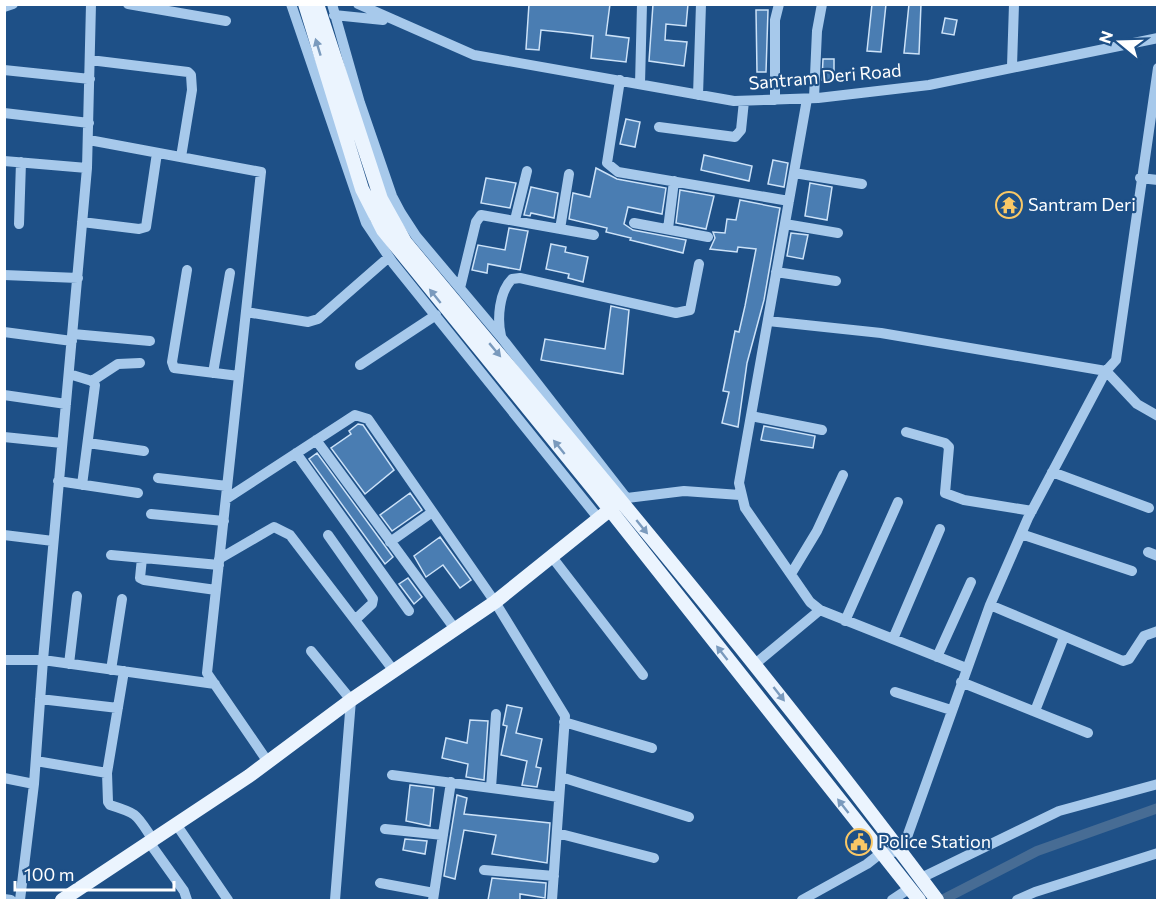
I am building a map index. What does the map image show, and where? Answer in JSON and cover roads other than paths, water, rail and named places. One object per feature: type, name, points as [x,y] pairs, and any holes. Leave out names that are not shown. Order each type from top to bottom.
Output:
[{"type":"main road","points":[[305,4],[362,189],[372,212],[397,250],[600,487],[619,503],[755,664],[902,851],[921,878],[929,898]]},
{"type":"main road","points":[[317,4],[381,199],[405,242],[600,487]]},
{"type":"main road","points":[[62,900],[268,762],[351,700],[495,602],[619,503]]},
{"type":"main road","points":[[619,503],[881,853],[910,888],[929,898]]},
{"type":"street","points":[[4,8],[13,4]]},
{"type":"street","points":[[20,900],[34,784],[58,482],[87,168],[92,4]]},
{"type":"street","points":[[128,4],[226,21]]},
{"type":"street","points":[[291,4],[366,222],[389,257],[599,519]]},
{"type":"street","name":"Santram Deri Road","points":[[358,4],[392,21],[474,55],[698,95],[744,101],[811,98],[929,85],[1012,66],[1158,38]]},
{"type":"street","points":[[640,84],[642,4]]},
{"type":"street","points":[[698,95],[701,4]]},
{"type":"street","points":[[775,100],[775,20],[779,4]]},
{"type":"street","points":[[822,4],[817,31],[811,98],[776,272],[739,483],[740,495],[745,508],[810,602],[820,610],[966,668]]},
{"type":"street","points":[[1012,66],[1014,4]]},
{"type":"street","points":[[333,10],[392,196],[416,236],[501,337],[619,503],[684,491],[740,495]]},
{"type":"street","name":"Santram Deri Road","points":[[333,10],[392,21]]},
{"type":"street","points":[[90,60],[188,72],[191,75],[192,90],[181,157]]},
{"type":"street","points":[[802,900],[881,853],[902,851],[990,605],[1021,534],[1052,472],[1106,371],[1116,360],[1140,178],[1152,132],[1158,68]]},
{"type":"street","points":[[4,70],[90,79]]},
{"type":"street","points":[[620,80],[607,163],[618,172],[789,201]]},
{"type":"street","points":[[659,128],[735,137],[741,130],[744,101]]},
{"type":"street","points":[[4,113],[89,123]]},
{"type":"street","points":[[89,140],[261,172],[207,673],[268,762]]},
{"type":"street","points":[[82,222],[140,229],[146,227],[157,153]]},
{"type":"street","points":[[4,160],[87,168]]},
{"type":"street","points":[[18,224],[21,162]]},
{"type":"street","points":[[515,220],[527,171]]},
{"type":"street","points":[[560,229],[569,174]]},
{"type":"street","points":[[794,174],[862,184]]},
{"type":"street","points":[[1140,178],[1158,180]]},
{"type":"street","points":[[668,229],[674,182]]},
{"type":"street","points":[[460,288],[476,222],[481,215],[594,235]]},
{"type":"street","points":[[634,223],[708,237]]},
{"type":"street","points":[[785,224],[838,233]]},
{"type":"street","points":[[246,312],[308,322],[318,319],[389,257]]},
{"type":"street","points":[[501,337],[500,309],[507,285],[512,279],[676,313],[690,310],[699,264]]},
{"type":"street","points":[[187,270],[172,362],[174,368],[239,376]]},
{"type":"street","points":[[776,272],[836,281]]},
{"type":"street","points":[[213,373],[230,273]]},
{"type":"street","points":[[4,275],[78,278]]},
{"type":"street","points":[[360,365],[436,315]]},
{"type":"street","points":[[768,321],[881,333],[1106,371],[1137,404],[1158,416]]},
{"type":"street","points":[[4,332],[150,341]]},
{"type":"street","points":[[92,381],[118,364],[140,363]]},
{"type":"street","points":[[69,374],[92,381]]},
{"type":"street","points":[[82,485],[95,391],[92,381]]},
{"type":"street","points":[[4,395],[66,404]]},
{"type":"street","points":[[226,499],[356,415],[364,416],[495,602],[565,716],[552,900]]},
{"type":"street","points":[[751,416],[822,430]]},
{"type":"street","points":[[906,432],[945,443],[949,447],[945,493],[964,500],[1032,511]]},
{"type":"street","points":[[4,437],[62,443]]},
{"type":"street","points":[[316,440],[455,629]]},
{"type":"street","points":[[88,443],[144,451]]},
{"type":"street","points":[[296,453],[409,611]]},
{"type":"street","points":[[1052,472],[1149,508]]},
{"type":"street","points":[[791,574],[817,531],[843,476]]},
{"type":"street","points":[[158,478],[227,486]]},
{"type":"street","points":[[58,482],[138,493]]},
{"type":"street","points":[[844,621],[898,502]]},
{"type":"street","points":[[390,542],[431,513]]},
{"type":"street","points":[[152,514],[224,520]]},
{"type":"street","points":[[111,555],[219,562],[274,527],[281,529],[290,535],[394,671]]},
{"type":"street","points":[[893,639],[940,529]]},
{"type":"street","points":[[1021,534],[1132,571]]},
{"type":"street","points":[[4,535],[53,541]]},
{"type":"street","points":[[328,536],[373,599],[372,604],[356,619]]},
{"type":"street","points":[[552,557],[644,675]]},
{"type":"street","points":[[142,558],[139,572],[140,578],[144,580],[216,590]]},
{"type":"street","points":[[937,657],[971,582]]},
{"type":"street","points":[[69,664],[77,596]]},
{"type":"street","points":[[111,670],[122,599]]},
{"type":"street","points":[[990,605],[1123,661],[1129,659],[1144,636],[1153,630],[1158,631]]},
{"type":"street","points":[[755,664],[820,610]]},
{"type":"street","points":[[1035,711],[1064,637]]},
{"type":"street","points":[[310,651],[351,700],[335,900]]},
{"type":"street","points":[[4,660],[43,660],[215,684]]},
{"type":"street","points":[[124,672],[107,772],[110,805],[126,808],[137,815],[184,891],[187,900]]},
{"type":"street","points":[[961,682],[1088,733]]},
{"type":"street","points":[[895,692],[951,710]]},
{"type":"street","points":[[40,699],[118,708]]},
{"type":"street","points":[[491,788],[496,714]]},
{"type":"street","points":[[564,722],[652,748]]},
{"type":"street","points":[[36,761],[107,772]]},
{"type":"street","points":[[392,775],[559,797]]},
{"type":"street","points":[[561,777],[689,817]]},
{"type":"street","points":[[4,778],[34,784]]},
{"type":"street","points":[[380,883],[434,897],[451,783]]},
{"type":"street","points":[[921,878],[1059,812],[1158,784]]},
{"type":"street","points":[[176,824],[228,900]]},
{"type":"street","points":[[385,829],[443,835]]},
{"type":"street","points":[[557,832],[654,858]]},
{"type":"street","points":[[1017,900],[1035,892],[1158,853]]},
{"type":"street","points":[[484,870],[554,876]]},
{"type":"street","points":[[892,900],[910,888]]},
{"type":"street","points":[[4,899],[11,900]]},
{"type":"waterway","points":[[942,900],[1037,851],[1158,808]]},
{"type":"place","name":"Santram Deri","points":[[1009,205]]},
{"type":"place","name":"Police Station","points":[[859,842]]}]
